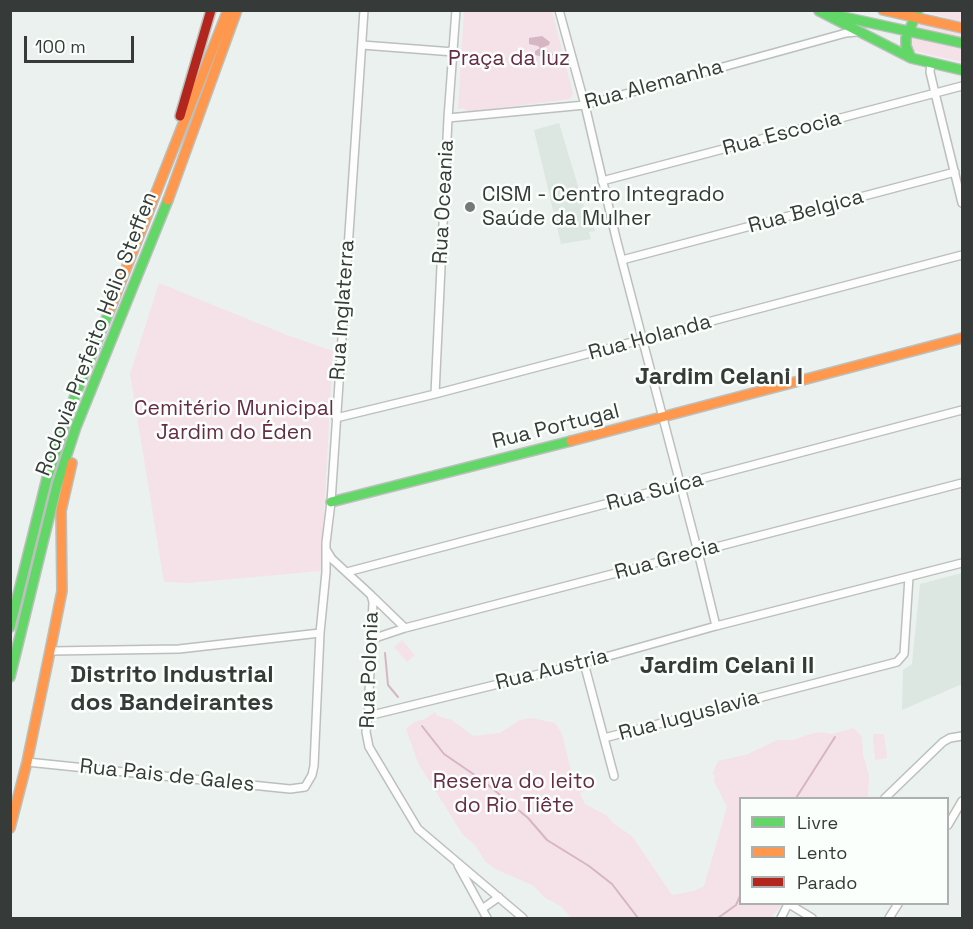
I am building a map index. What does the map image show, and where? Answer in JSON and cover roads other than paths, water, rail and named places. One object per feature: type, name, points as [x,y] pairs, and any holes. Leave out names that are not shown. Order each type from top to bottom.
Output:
[{"type":"main road","points":[[158,191],[211,10]]},
{"type":"main road","name":"Rodovia Prefeito Hélio Steffen","points":[[10,627],[47,478],[66,421],[228,10]]},
{"type":"main road","name":"Rodovia Prefeito Hélio Steffen","points":[[10,677],[54,495],[76,427],[178,176],[237,10]]},
{"type":"main road","points":[[883,10],[917,14],[963,28]]},
{"type":"main road","points":[[817,11],[963,43]]},
{"type":"main road","points":[[817,11],[911,58],[963,70]]},
{"type":"main road","points":[[911,58],[906,42],[917,14]]},
{"type":"main road","name":"Rua Portugal","points":[[331,502],[963,339]]},
{"type":"main road","points":[[10,828],[27,762],[62,591],[61,511],[75,448],[76,427]]},
{"type":"street","name":"Rua Inglaterra","points":[[306,787],[314,766],[320,633],[364,10]]},
{"type":"street","name":"Rua Oceania","points":[[435,394],[448,118],[456,10]]},
{"type":"street","points":[[560,10],[716,626]]},
{"type":"street","name":"Rua Alemanha","points":[[448,118],[585,105],[846,33],[857,32]]},
{"type":"street","points":[[362,45],[454,52]]},
{"type":"street","points":[[931,63],[930,72],[934,93],[963,203]]},
{"type":"street","name":"Rua Escocia","points":[[602,181],[963,86]]},
{"type":"street","name":"Rua Belgica","points":[[622,260],[955,172]]},
{"type":"street","name":"Rua Holanda","points":[[336,418],[963,255]]},
{"type":"street","name":"Rua Suíca","points":[[347,572],[963,411]]},
{"type":"street","name":"Rua Grecia","points":[[372,639],[405,628],[963,483]]},
{"type":"street","name":"Rua Polonia","points":[[327,551],[332,559],[371,596],[374,608],[366,732],[369,747],[418,829],[523,918]]},
{"type":"street","name":"Rua Austria","points":[[368,716],[584,663],[716,626],[963,563]]},
{"type":"street","name":"Rua Iuguslavia","points":[[604,738],[897,662],[904,654],[909,577]]},
{"type":"street","points":[[371,596],[405,628]]},
{"type":"street","points":[[50,651],[179,649],[320,633]]},
{"type":"street","points":[[584,663],[614,776]]},
{"type":"street","points":[[886,797],[943,741],[962,736]]},
{"type":"street","name":"Rua Pais de Gales","points":[[27,762],[290,789],[306,787]]},
{"type":"street","points":[[949,823],[963,801]]},
{"type":"street","points":[[455,860],[487,918]]},
{"type":"street","points":[[482,909],[499,897]]},
{"type":"street","points":[[792,905],[812,918]]},
{"type":"street","points":[[889,918],[897,905]]},
{"type":"waterway","points":[[385,653],[388,685],[398,697]]},
{"type":"waterway","points":[[422,726],[444,754],[482,780],[528,818],[547,840],[589,866],[612,884],[638,918]]},
{"type":"waterway","points":[[797,797],[835,737]]},
{"type":"waterway","points":[[718,918],[736,905],[739,898]]},
{"type":"place","name":"CISM - Centro Integrado Saúde da Mulher","points":[[470,207]]},
{"type":"district","name":"Jardim Celani I","points":[[719,377]]},
{"type":"district","name":"Jardim Celani II","points":[[727,666]]},
{"type":"district","name":"Distrito Industrial dos Bandeirantes","points":[[172,689]]},
{"type":"park label","name":"Praça da luz","points":[[509,59]]},
{"type":"park label","name":"Cemitério Municipal Jardim do Éden","points":[[234,421]]},
{"type":"park label","name":"Reserva do leito do Rio Tiête","points":[[514,794]]}]
